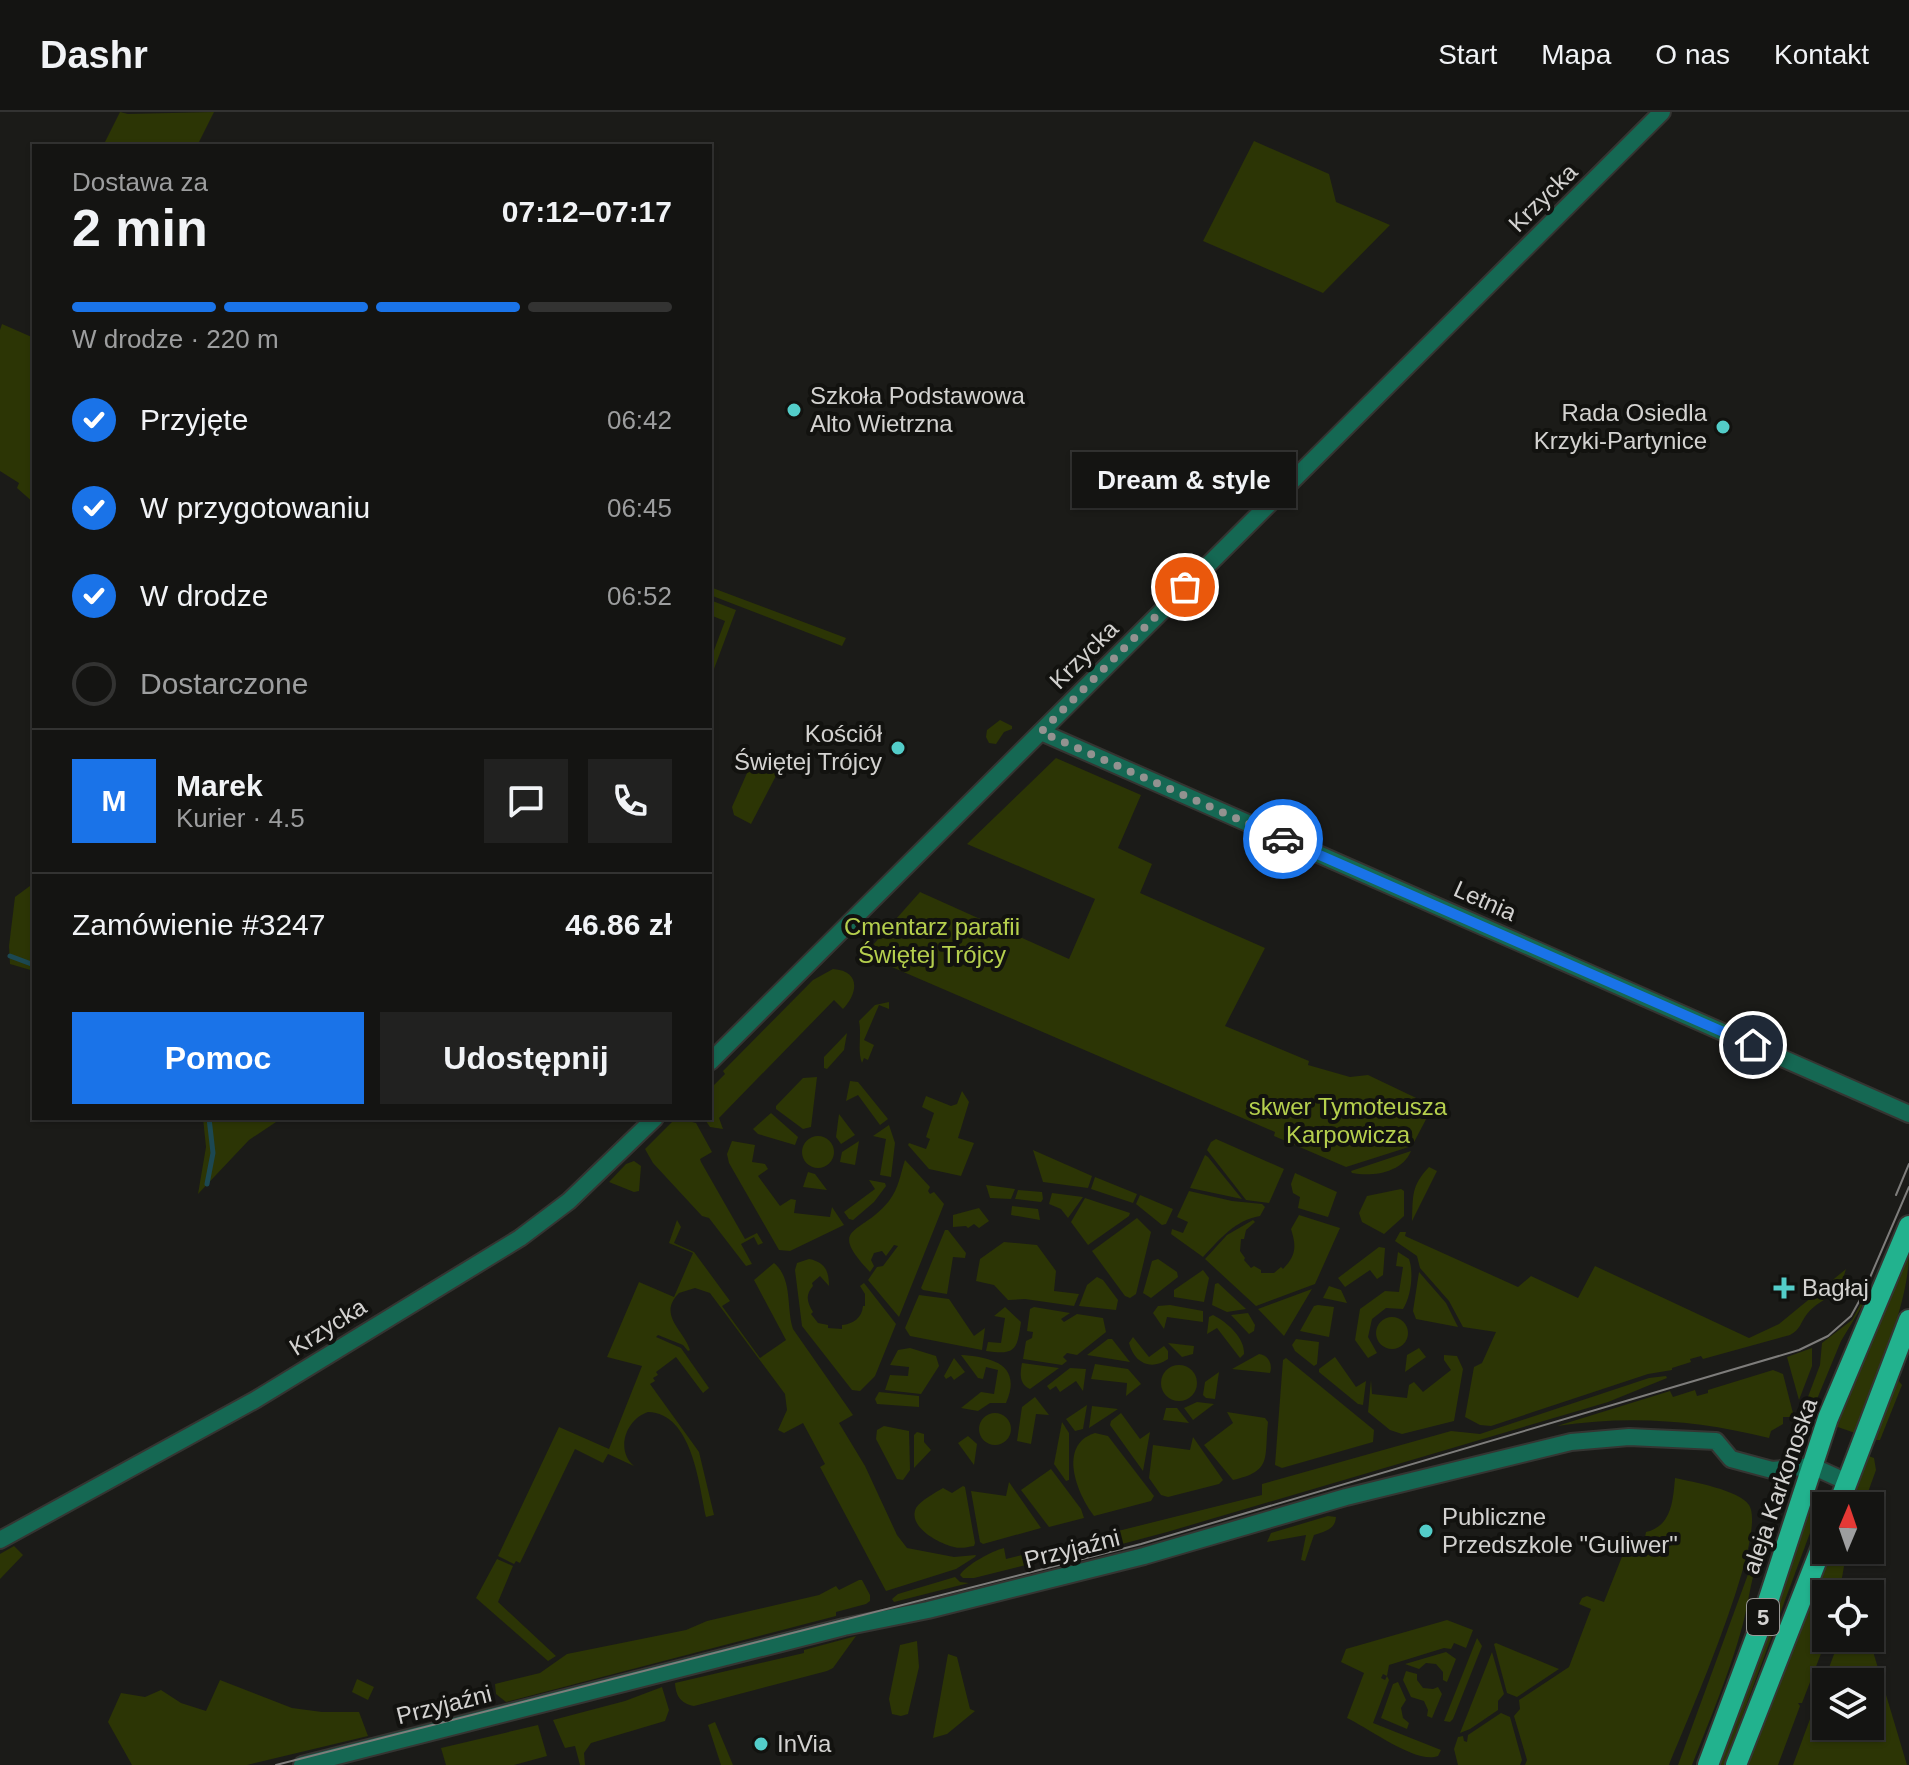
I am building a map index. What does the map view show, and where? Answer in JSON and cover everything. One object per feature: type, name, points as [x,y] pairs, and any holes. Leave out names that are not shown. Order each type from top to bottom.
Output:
[{"type":"main road","name":"aleja Karkonoska","points":[[1708,1765],[1759,1629],[1812,1466],[1849,1368],[1909,1226]]},
{"type":"main road","points":[[1843,1492],[1909,1320]]},
{"type":"main road","name":"5","points":[[1736,1765],[1815,1564]]},
{"type":"street","name":"Krzycka","points":[[712,1060],[1662,112]]},
{"type":"street","name":"Letnia","points":[[1041,732],[1909,1114]]},
{"type":"street","name":"Krzycka","points":[[0,1540],[255,1400],[520,1238],[569,1201],[653,1120]]},
{"type":"street","name":"Przyjaźni","points":[[302,1765],[844,1627],[1144,1556],[1346,1497],[1571,1442],[1629,1437],[1716,1441],[1731,1459],[1772,1470],[1812,1466]]},
{"type":"street","points":[[1812,1466],[1847,1482]]},
{"type":"green space","points":[[120,112],[214,112],[198,144],[104,144]]},
{"type":"green space","points":[[1254,141],[1329,174],[1336,202],[1390,225],[1323,293],[1203,241]]},
{"type":"green space","points":[[2,324],[32,337],[32,501],[17,488],[19,483],[0,471]]},
{"type":"green space","points":[[712,588],[846,638],[842,646],[712,596]]},
{"type":"green space","points":[[712,601],[736,610],[714,669],[712,653],[725,621],[712,616]]},
{"type":"green space","points":[[1000,720],[1012,729],[1004,732],[996,744],[989,743],[987,730]]},
{"type":"green space","points":[[755,755],[780,768],[751,824],[734,815],[732,807]]},
{"type":"green space","points":[[1056,758],[1141,795],[1118,848],[1152,864],[1140,893],[1265,948],[1225,1026],[1309,1061],[1308,1065],[1350,1077],[1368,1075],[1433,1106],[1412,1146],[1346,1167],[1274,1136],[1275,1132],[864,955],[920,892],[1069,959],[1095,899],[967,844]]},
{"type":"green space","points":[[32,884],[32,970],[10,964],[15,897]]},
{"type":"green space","points":[[833,969],[842,971],[852,978],[854,990],[843,1009],[834,1000],[719,1118],[723,1129],[710,1127],[705,1120],[712,1120],[712,1086],[813,980]]},
{"type":"green space","points":[[889,1002],[889,1009],[879,1005],[864,1040],[874,1045],[868,1060],[864,1058],[862,1063],[859,1021],[875,1005]]},
{"type":"green space","points":[[847,1033],[844,1050],[827,1069],[824,1068],[824,1057]]},
{"type":"green space","points":[[817,1077],[811,1127],[803,1129],[776,1106],[803,1078]]},
{"type":"green space","points":[[850,1081],[858,1082],[888,1119],[880,1125],[858,1095],[846,1101]]},
{"type":"green space","points":[[962,1091],[969,1102],[958,1138],[974,1143],[961,1176],[929,1169],[908,1145],[926,1149],[930,1139],[926,1137],[934,1113],[922,1107],[926,1096],[951,1106],[957,1104]]},
{"type":"green space","points":[[771,1113],[798,1137],[795,1145],[758,1134],[753,1129]]},
{"type":"green space","points":[[839,1114],[855,1135],[841,1144],[836,1137]]},
{"type":"green space","points":[[203,1120],[279,1120],[249,1140],[198,1194],[206,1147]]},
{"type":"green space","points":[[674,1120],[696,1123],[712,1152],[700,1159],[701,1162],[745,1239],[757,1233],[763,1243],[758,1245],[754,1237],[741,1244],[752,1264],[746,1266],[709,1218],[702,1216],[653,1163],[645,1149]]},
{"type":"green space","points":[[889,1125],[895,1143],[891,1177],[880,1175],[886,1139],[873,1136]]},
{"type":"green space","points":[[818,1136],[829,1141],[834,1152],[829,1163],[818,1168],[807,1163],[802,1152],[807,1141]]},
{"type":"green space","points":[[1216,1139],[1284,1169],[1269,1203],[1246,1200],[1207,1150]]},
{"type":"green space","points":[[732,1141],[755,1145],[752,1162],[765,1164],[768,1169],[758,1176],[780,1206],[791,1199],[796,1200],[794,1213],[830,1217],[832,1207],[844,1225],[790,1251],[779,1250],[729,1163],[727,1154]]},
{"type":"green space","points":[[859,1141],[855,1165],[840,1162],[842,1152]]},
{"type":"green space","points":[[1033,1150],[1092,1176],[1088,1188],[1043,1182]]},
{"type":"green space","points":[[1411,1151],[1401,1164],[1386,1172],[1368,1174],[1351,1171]]},
{"type":"green space","points":[[1205,1155],[1208,1157],[1242,1199],[1190,1188]]},
{"type":"green space","points":[[905,1160],[930,1187],[930,1194],[934,1192],[944,1204],[899,1317],[868,1280],[898,1246],[894,1245],[886,1256],[882,1251],[874,1253],[871,1260],[874,1266],[870,1272],[850,1246],[849,1238],[889,1201]]},
{"type":"green space","points":[[634,1161],[641,1166],[639,1191],[609,1182],[626,1164]]},
{"type":"green space","points":[[1429,1167],[1437,1171],[1412,1221],[1416,1186]]},
{"type":"green space","points":[[808,1172],[815,1174],[827,1190],[803,1187]]},
{"type":"green space","points":[[1295,1173],[1337,1192],[1328,1217],[1298,1208],[1300,1197],[1293,1193],[1291,1184]]},
{"type":"green space","points":[[1095,1177],[1137,1194],[1133,1203],[1091,1189]]},
{"type":"green space","points":[[869,1180],[885,1183],[886,1186],[874,1202],[853,1220],[849,1219],[844,1212],[875,1189]]},
{"type":"green space","points":[[986,1185],[1015,1189],[1011,1199],[990,1198]]},
{"type":"green space","points":[[1018,1190],[1042,1192],[1043,1199],[1041,1202],[1015,1199]]},
{"type":"green space","points":[[1189,1191],[1265,1207],[1260,1216],[1228,1231],[1203,1257],[1171,1234],[1172,1229],[1183,1233],[1188,1222],[1177,1217]]},
{"type":"green space","points":[[1404,1191],[1404,1216],[1384,1234],[1362,1222],[1359,1213],[1367,1196]]},
{"type":"green space","points":[[1052,1193],[1083,1197],[1068,1218],[1061,1209],[1049,1204]]},
{"type":"green space","points":[[1140,1195],[1173,1209],[1166,1224],[1162,1225],[1136,1204]]},
{"type":"green space","points":[[1085,1198],[1130,1213],[1129,1216],[1088,1245],[1071,1222]]},
{"type":"green space","points":[[1012,1206],[1038,1209],[1040,1220],[1011,1215]]},
{"type":"green space","points":[[979,1208],[989,1221],[979,1228],[974,1224],[968,1228],[953,1227],[953,1215]]},
{"type":"green space","points":[[1299,1215],[1340,1228],[1315,1284],[1256,1306],[1205,1259],[1227,1235],[1253,1220],[1255,1222],[1241,1239],[1240,1251],[1244,1260],[1261,1273],[1283,1269],[1293,1254],[1291,1229]]},
{"type":"green space","points":[[1137,1218],[1151,1232],[1136,1294],[1130,1298],[1125,1296],[1092,1251]]},
{"type":"green space","points":[[677,1220],[681,1227],[674,1243],[694,1252],[730,1301],[722,1306],[760,1358],[786,1340],[754,1280],[774,1263],[780,1270],[787,1285],[793,1329],[853,1415],[839,1423],[865,1466],[897,1535],[907,1548],[954,1557],[975,1557],[956,1569],[886,1591],[820,1467],[825,1464],[803,1423],[784,1433],[778,1430],[787,1410],[785,1394],[710,1293],[695,1288],[679,1293],[671,1308],[674,1322],[690,1350],[658,1335],[656,1337],[681,1348],[709,1388],[703,1393],[676,1357],[656,1372],[655,1381],[650,1384],[699,1452],[714,1515],[706,1517],[696,1470],[684,1437],[675,1424],[663,1415],[648,1412],[634,1421],[626,1436],[625,1452],[634,1466],[608,1454],[603,1463],[575,1449],[520,1563],[516,1561],[514,1564],[498,1556],[559,1427],[609,1449],[642,1366],[607,1357],[639,1282],[674,1297],[693,1253],[669,1243]]},
{"type":"green space","points":[[945,1230],[966,1253],[965,1258],[953,1257],[947,1294],[921,1288]]},
{"type":"green space","points":[[1400,1232],[1406,1232],[1405,1236],[1518,1287],[1531,1276],[1578,1298],[1595,1266],[1749,1338],[1779,1324],[1846,1269],[1834,1292],[1813,1308],[1790,1335],[1703,1359],[1701,1356],[1690,1359],[1691,1362],[1672,1370],[1648,1374],[1491,1426],[1480,1425],[1465,1417],[1474,1367],[1482,1363],[1496,1332],[1463,1327],[1449,1301],[1420,1268],[1417,1256],[1395,1241]]},
{"type":"green space","points":[[1004,1242],[1037,1245],[1056,1271],[1054,1291],[1079,1294],[1074,1306],[1025,1299],[1008,1300],[994,1285],[976,1281],[980,1259]]},
{"type":"green space","points":[[1379,1247],[1385,1248],[1383,1275],[1377,1279],[1370,1270],[1345,1287],[1338,1278]]},
{"type":"green space","points":[[1398,1252],[1409,1259],[1411,1265],[1410,1292],[1403,1309],[1386,1308],[1372,1319],[1368,1337],[1377,1353],[1368,1358],[1355,1340],[1360,1309],[1385,1291],[1399,1292],[1403,1267],[1396,1266]]},
{"type":"green space","points":[[1909,1253],[1897,1319],[1855,1433],[1835,1426]]},
{"type":"green space","points":[[809,1259],[822,1265],[828,1276],[829,1286],[820,1276],[812,1283],[808,1296],[811,1314],[818,1323],[828,1325],[828,1328],[842,1329],[842,1325],[856,1320],[865,1306],[865,1294],[860,1286],[864,1283],[896,1324],[875,1376],[860,1391],[852,1390],[802,1326],[795,1270],[797,1263]]},
{"type":"green space","points":[[1158,1259],[1177,1272],[1178,1277],[1151,1298],[1143,1293],[1152,1261]]},
{"type":"green space","points":[[1203,1270],[1209,1278],[1204,1302],[1174,1297],[1174,1290]]},
{"type":"green space","points":[[1419,1272],[1446,1303],[1458,1327],[1416,1319],[1413,1311]]},
{"type":"green space","points":[[1097,1277],[1103,1280],[1118,1300],[1116,1310],[1079,1306],[1087,1285]]},
{"type":"green space","points":[[1218,1283],[1246,1309],[1227,1312],[1212,1305],[1215,1284]]},
{"type":"green space","points":[[1871,1285],[1874,1286],[1841,1341],[1810,1416],[1803,1410],[1820,1365],[1822,1343],[1852,1320]]},
{"type":"green space","points":[[1329,1286],[1341,1290],[1347,1303],[1323,1298]]},
{"type":"green space","points":[[1312,1289],[1284,1336],[1258,1309]]},
{"type":"green space","points":[[919,1295],[949,1299],[974,1336],[985,1328],[982,1350],[910,1336],[905,1328]]},
{"type":"green space","points":[[1158,1306],[1203,1311],[1203,1322],[1167,1317],[1164,1329],[1153,1313]]},
{"type":"green space","points":[[1314,1306],[1334,1307],[1329,1337],[1300,1331]]},
{"type":"green space","points":[[1005,1307],[1021,1322],[1016,1345],[1004,1352],[986,1351],[988,1342],[1001,1343],[1005,1318],[994,1316]]},
{"type":"green space","points":[[1030,1309],[1070,1313],[1061,1319],[1064,1322],[1077,1314],[1103,1318],[1106,1332],[1077,1355],[1067,1353],[1063,1357],[1067,1361],[1062,1365],[1023,1359],[1026,1341],[1032,1338],[1033,1332],[1027,1331]]},
{"type":"green space","points":[[1248,1313],[1255,1325],[1254,1331],[1249,1334],[1231,1315]]},
{"type":"green space","points":[[1213,1315],[1229,1326],[1242,1342],[1244,1354],[1240,1358],[1217,1328],[1207,1334],[1209,1317]]},
{"type":"green space","points":[[1392,1317],[1403,1322],[1408,1333],[1403,1344],[1392,1349],[1381,1344],[1376,1333],[1381,1322]]},
{"type":"green space","points":[[1133,1337],[1149,1357],[1164,1346],[1168,1359],[1155,1364],[1139,1360],[1129,1343]]},
{"type":"green space","points":[[1112,1339],[1130,1362],[1087,1355]]},
{"type":"green space","points":[[1296,1339],[1319,1342],[1317,1364],[1314,1366],[1295,1351],[1292,1345]]},
{"type":"green space","points":[[1168,1343],[1194,1346],[1193,1354],[1182,1357]]},
{"type":"green space","points":[[910,1348],[936,1356],[939,1366],[921,1394],[885,1390],[890,1375],[908,1376],[909,1367],[890,1365],[898,1350]]},
{"type":"green space","points":[[1419,1348],[1426,1357],[1405,1372],[1407,1355]]},
{"type":"green space","points":[[1812,1348],[1812,1366],[1799,1400],[1787,1357]]},
{"type":"green space","points":[[1259,1354],[1269,1360],[1270,1373],[1232,1369]]},
{"type":"green space","points":[[961,1355],[993,1361],[1007,1371],[1010,1390],[1006,1403],[990,1403],[978,1411],[961,1408],[981,1392],[994,1394],[998,1370],[986,1367],[983,1379],[978,1378]]},
{"type":"green space","points":[[1444,1355],[1457,1356],[1463,1369],[1454,1421],[1402,1434],[1390,1430],[1368,1412],[1371,1380],[1372,1394],[1407,1398],[1409,1385],[1414,1382],[1423,1392],[1451,1370]]},
{"type":"green space","points":[[1335,1357],[1356,1387],[1366,1381],[1363,1405],[1319,1372]]},
{"type":"green space","points":[[954,1358],[965,1372],[954,1380],[951,1376],[946,1379],[944,1376]]},
{"type":"green space","points":[[1286,1358],[1374,1430],[1373,1442],[1282,1468],[1275,1465],[1283,1360]]},
{"type":"green space","points":[[1022,1363],[1059,1368],[1030,1389],[1022,1381]]},
{"type":"green space","points":[[1095,1364],[1128,1369],[1141,1384],[1126,1396],[1127,1383],[1091,1379]]},
{"type":"green space","points":[[1179,1365],[1192,1370],[1197,1383],[1192,1396],[1179,1401],[1166,1396],[1161,1383],[1166,1370]]},
{"type":"green space","points":[[1070,1368],[1086,1369],[1083,1391],[1076,1381],[1060,1392],[1056,1386],[1050,1390],[1047,1386]]},
{"type":"green space","points":[[1773,1370],[1783,1374],[1794,1417],[1783,1417],[1783,1424],[1771,1431],[1769,1438],[1716,1427],[1663,1421],[1611,1421],[1557,1426],[1670,1391],[1673,1397],[1695,1390],[1697,1396]]},
{"type":"green space","points":[[1219,1372],[1215,1399],[1206,1398],[1203,1395],[1205,1382]]},
{"type":"green space","points":[[1666,1376],[1608,1402],[1167,1532],[1081,1555],[1079,1552],[974,1578],[960,1575],[980,1559],[1004,1548],[1006,1559],[1262,1495],[1262,1484],[1451,1431],[1480,1434],[1649,1378]]},
{"type":"green space","points":[[1898,1380],[1902,1385],[1880,1440],[1873,1440]]},
{"type":"green space","points":[[879,1392],[919,1396],[919,1407],[877,1404],[875,1399]]},
{"type":"green space","points":[[1035,1397],[1049,1415],[1036,1414],[1031,1444],[1017,1441],[1022,1407]]},
{"type":"green space","points":[[1197,1402],[1214,1404],[1193,1420],[1184,1408]]},
{"type":"green space","points":[[1087,1405],[1083,1429],[1075,1431],[1066,1419]]},
{"type":"green space","points":[[1092,1406],[1118,1409],[1089,1428]]},
{"type":"green space","points":[[1166,1408],[1177,1408],[1189,1423],[1163,1420]]},
{"type":"green space","points":[[1227,1412],[1265,1418],[1268,1422],[1266,1454],[1261,1467],[1233,1480],[1204,1445],[1233,1423]]},
{"type":"green space","points":[[995,1413],[1007,1417],[1011,1429],[1007,1441],[995,1445],[983,1441],[979,1429],[983,1417]]},
{"type":"green space","points":[[1121,1413],[1140,1439],[1150,1432],[1143,1471],[1110,1425]]},
{"type":"green space","points":[[1062,1422],[1069,1433],[1069,1480],[1066,1481],[1054,1464]]},
{"type":"green space","points":[[884,1426],[909,1431],[910,1470],[903,1480],[897,1479],[876,1439],[877,1430]]},
{"type":"green space","points":[[917,1432],[924,1434],[924,1442],[931,1450],[914,1468],[914,1435]]},
{"type":"green space","points":[[1095,1433],[1108,1436],[1154,1496],[1151,1501],[1094,1516],[1077,1483],[1074,1459],[1076,1448],[1083,1439]]},
{"type":"green space","points":[[968,1436],[977,1444],[974,1465],[958,1443]]},
{"type":"green space","points":[[1193,1437],[1223,1480],[1219,1484],[1168,1497],[1161,1495],[1149,1478],[1153,1445],[1190,1450]]},
{"type":"green space","points":[[1866,1455],[1874,1458],[1876,1470],[1868,1492],[1855,1492]]},
{"type":"green space","points":[[1051,1469],[1081,1509],[1084,1518],[1049,1527],[1021,1490]]},
{"type":"green space","points":[[1675,1478],[1736,1495],[1749,1505],[1752,1523],[1737,1590],[1669,1765],[1525,1765],[1527,1760],[1514,1716],[1520,1709],[1519,1700],[1569,1667],[1591,1609],[1579,1604],[1582,1598],[1587,1596],[1604,1602],[1627,1544],[1617,1539],[1619,1535],[1628,1531],[1629,1541],[1637,1541],[1636,1547],[1643,1548],[1646,1532],[1661,1524],[1670,1511]]},
{"type":"green space","points":[[1009,1482],[1041,1528],[983,1544],[980,1542],[971,1491],[1006,1496]]},
{"type":"green space","points":[[963,1486],[975,1543],[974,1546],[959,1548],[926,1534],[914,1515],[918,1505],[936,1492],[943,1488],[952,1493]]},
{"type":"green space","points":[[1812,1499],[1812,1528],[1724,1765],[1717,1765]]},
{"type":"green space","points":[[1328,1516],[1336,1517],[1334,1525],[1314,1535],[1305,1561],[1301,1560],[1306,1535],[1267,1542],[1271,1533]]},
{"type":"green space","points":[[14,1546],[23,1555],[0,1579],[0,1554]]},
{"type":"green space","points":[[1754,1558],[1758,1559],[1743,1622],[1724,1682],[1692,1765],[1678,1765]]},
{"type":"green space","points":[[497,1559],[513,1566],[498,1602],[556,1656],[548,1661],[476,1598]]},
{"type":"green space","points":[[1825,1564],[1844,1564],[1842,1580],[1818,1580]]},
{"type":"green space","points":[[955,1577],[960,1582],[969,1583],[894,1602],[892,1599],[898,1594]]},
{"type":"green space","points":[[862,1580],[870,1595],[870,1601],[836,1612],[836,1616],[506,1702],[496,1694],[495,1684],[540,1673],[567,1654],[686,1630],[707,1621],[819,1595],[836,1586],[839,1590]]},
{"type":"green space","points":[[1812,1597],[1812,1652],[1822,1652],[1815,1668],[1812,1668],[1812,1677],[1802,1703],[1798,1703],[1800,1706],[1778,1765],[1747,1765]]},
{"type":"green space","points":[[1447,1620],[1473,1630],[1466,1648],[1454,1643],[1451,1649],[1444,1648],[1389,1665],[1389,1680],[1373,1723],[1441,1750],[1438,1756],[1418,1755],[1405,1750],[1347,1718],[1364,1673],[1341,1662],[1346,1649]]},
{"type":"green space","points":[[856,1636],[833,1668],[827,1671],[694,1706],[682,1701],[676,1692],[675,1683],[804,1653],[804,1650]]},
{"type":"green space","points":[[1477,1638],[1482,1646],[1453,1719],[1444,1721]]},
{"type":"green space","points":[[917,1641],[919,1667],[908,1714],[892,1714],[889,1699],[900,1645]]},
{"type":"green space","points":[[1496,1643],[1559,1669],[1517,1697],[1507,1693]]},
{"type":"green space","points":[[1446,1652],[1456,1659],[1447,1682],[1436,1664],[1426,1663],[1419,1669],[1405,1664]]},
{"type":"green space","points":[[1492,1652],[1504,1694],[1498,1701],[1498,1710],[1460,1733]]},
{"type":"green space","points":[[1835,1652],[1873,1652],[1878,1668],[1829,1668]]},
{"type":"green space","points":[[948,1654],[957,1657],[970,1709],[975,1711],[947,1734],[933,1738]]},
{"type":"green space","points":[[1406,1671],[1417,1674],[1423,1688],[1438,1687],[1442,1694],[1432,1718],[1427,1716],[1424,1701],[1411,1697],[1403,1680]]},
{"type":"green space","points":[[357,1679],[374,1687],[368,1700],[352,1692]]},
{"type":"green space","points":[[220,1680],[292,1708],[359,1712],[368,1736],[247,1765],[132,1765],[108,1722],[121,1693],[145,1697],[161,1690],[181,1703],[206,1711]]},
{"type":"green space","points":[[1398,1682],[1406,1700],[1401,1708],[1403,1718],[1409,1723],[1407,1729],[1381,1718],[1393,1684]]},
{"type":"green space","points":[[662,1687],[669,1710],[665,1721],[591,1743],[584,1753],[585,1765],[580,1765],[575,1746],[565,1748],[553,1720],[625,1701]]},
{"type":"green space","points":[[1884,1688],[1907,1765],[1793,1765],[1812,1714],[1812,1740],[1884,1740]]},
{"type":"green space","points":[[1501,1713],[1510,1717],[1522,1760],[1520,1765],[1458,1765],[1454,1749],[1458,1737],[1463,1736],[1467,1742],[1468,1735]]},
{"type":"green space","points":[[715,1722],[733,1765],[721,1765],[708,1725]]},
{"type":"green space","points":[[538,1725],[547,1756],[514,1765],[446,1765],[441,1748]]},
{"type":"waterway","points":[[10,956],[32,964]]},
{"type":"waterway","points":[[207,1184],[213,1153],[209,1120]]},
{"type":"tram line","points":[[1896,1195],[1909,1164]]},
{"type":"tram line","points":[[276,1765],[1141,1544],[1799,1350],[1828,1336],[1851,1316],[1909,1187]]},
{"type":"way so far","points":[[1185,587],[1041,732],[1283,839]]},
{"type":"place","name":"Szkoła Podstawowa Alto Wietrzna","points":[[794,410]]},
{"type":"place","name":"Rada Osiedla Krzyki-Partynice","points":[[1723,427]]},
{"type":"place","name":"Dream & style","points":[[1185,587]]},
{"type":"place","name":"Kościół Świętej Trójcy","points":[[898,748]]},
{"type":"place","name":"Bagłaj","points":[[1784,1288]]},
{"type":"place","name":"Publiczne Przedszkole \"Guliwer\"","points":[[1426,1531]]},
{"type":"place","name":"InVia","points":[[761,1744]]},
{"type":"route","points":[[1283,839],[1753,1045]]},
{"type":"park label","name":"Cmentarz parafii Świętej Trójcy","points":[[932,941]]},
{"type":"park label","name":"skwer Tymoteusza Karpowicza","points":[[1348,1121]]}]
